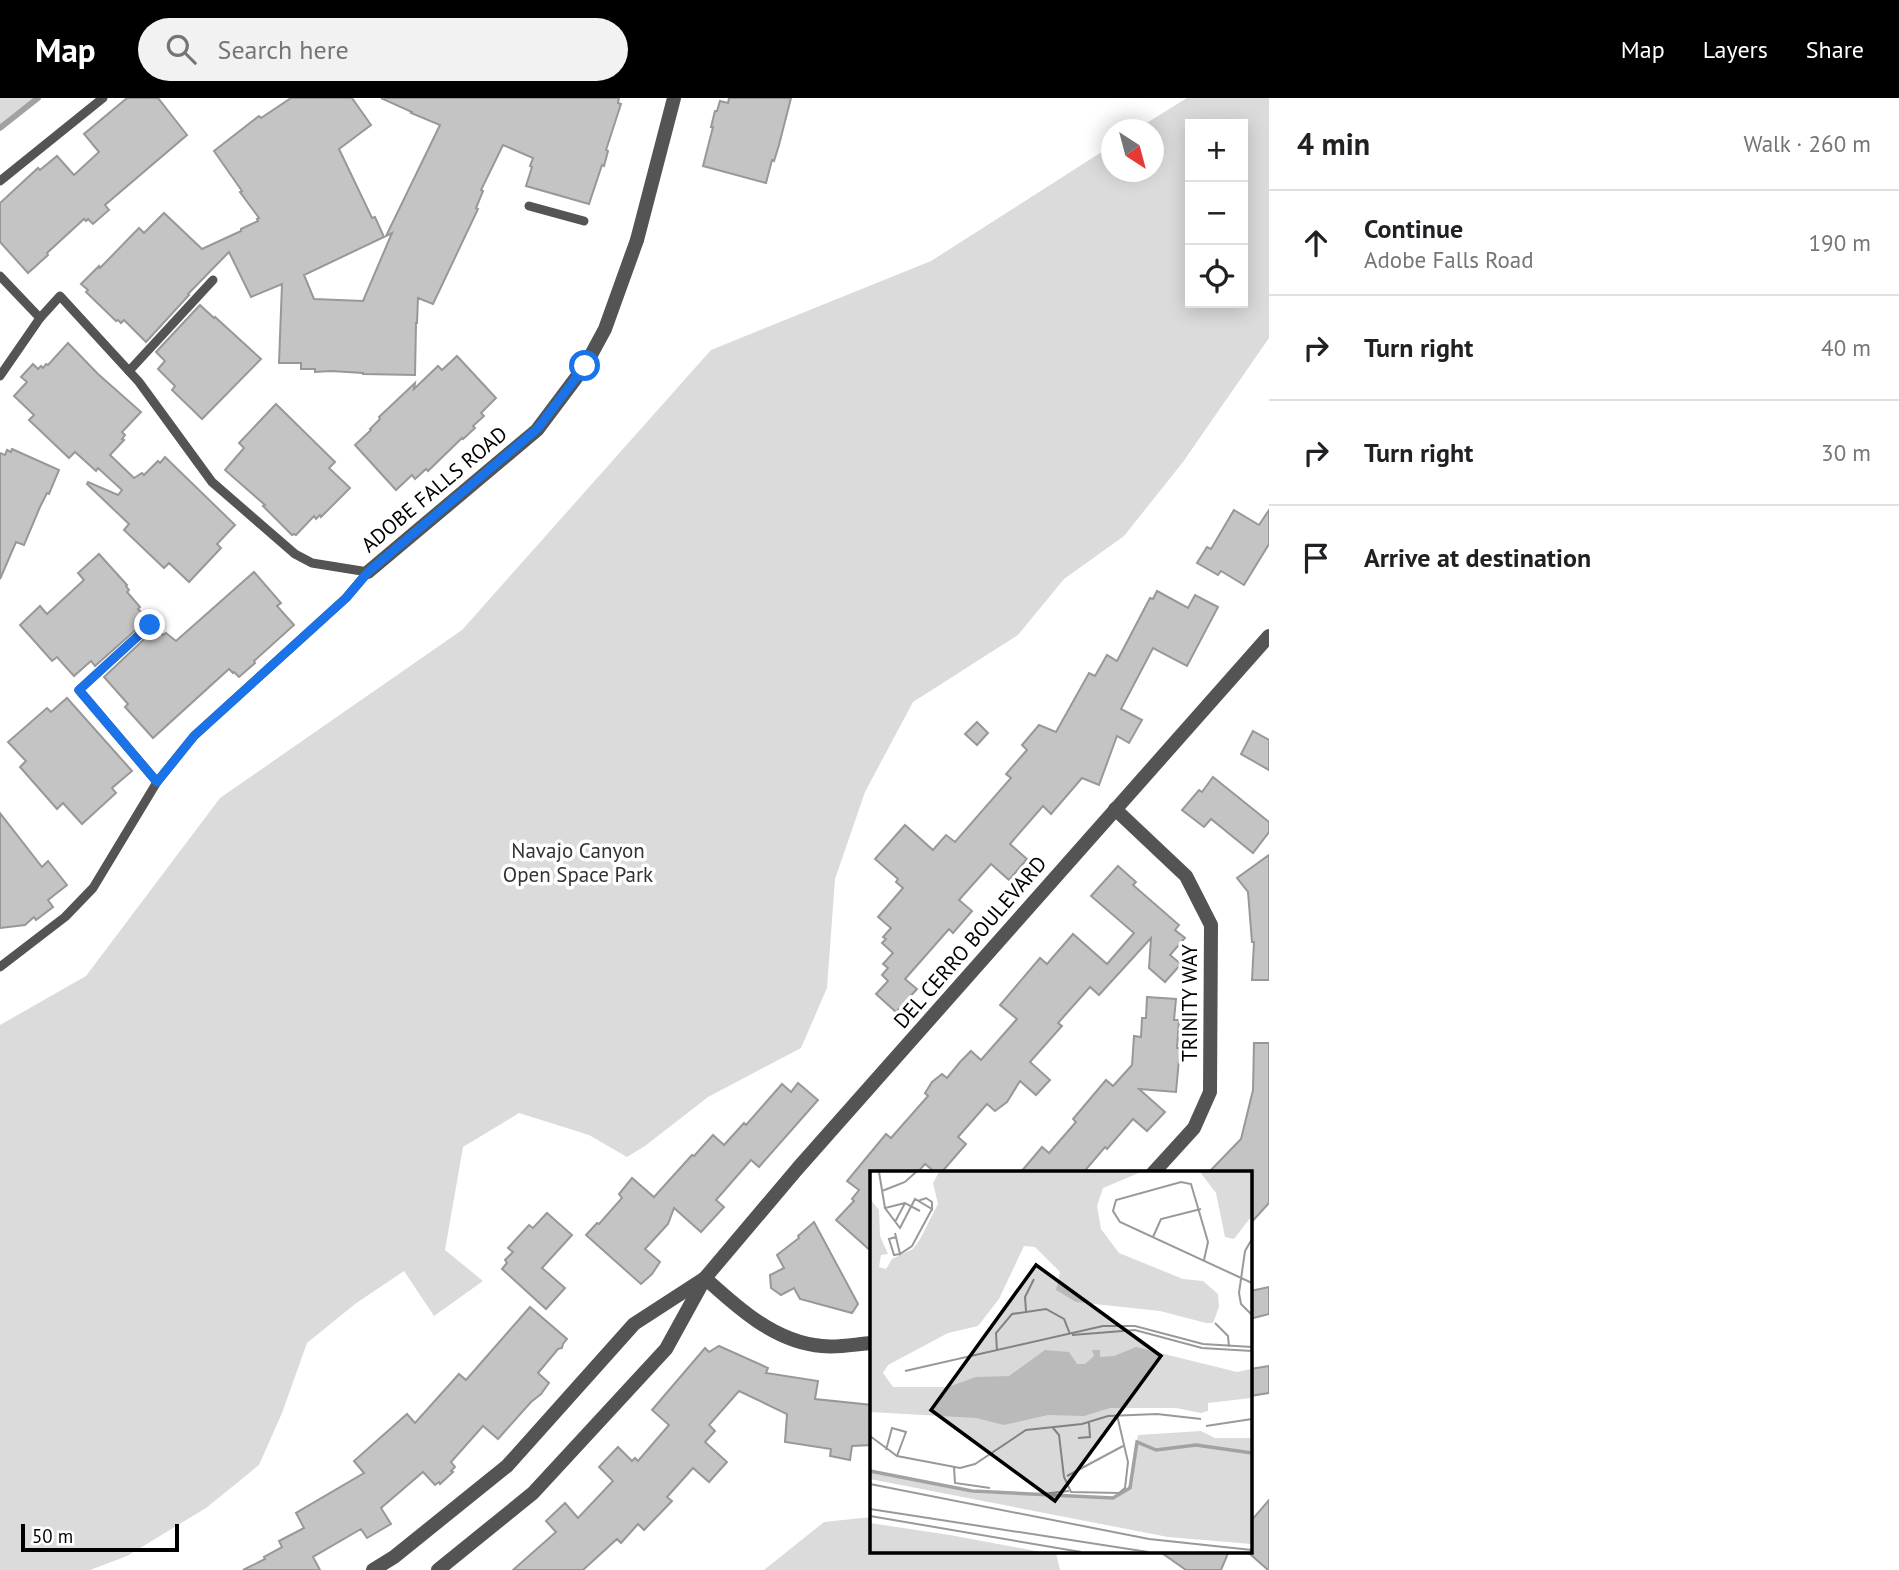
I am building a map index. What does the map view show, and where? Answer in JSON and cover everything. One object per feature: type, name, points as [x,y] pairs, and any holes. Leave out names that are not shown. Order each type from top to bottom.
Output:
[{"type":"street","name":"ADOBE FALLS ROAD","points":[[368,572],[537,429],[585,366],[605,329],[638,240],[674,98]]},
{"type":"street","name":"DEL CERRO BOULEVARD","points":[[438,1570],[533,1493],[666,1349],[705,1278],[798,1168],[1269,636]]},
{"type":"street","name":"TRINITY WAY","points":[[1115,809],[1186,876],[1210,925],[1210,1092],[1194,1128],[1155,1171]]},
{"type":"street","name":"DEL CERRO BOULEVARD","points":[[373,1570],[394,1557],[507,1466],[635,1324],[705,1278]]},
{"type":"street","points":[[705,1278],[738,1308],[787,1338],[823,1346],[870,1343]]},
{"type":"lane","points":[[0,181],[103,98]]},
{"type":"lane","points":[[529,206],[584,221]]},
{"type":"lane","points":[[0,276],[40,318]]},
{"type":"lane","points":[[129,371],[213,280]]},
{"type":"lane","points":[[0,376],[40,318],[60,296],[139,382],[212,482],[295,555],[312,563],[368,572]]},
{"type":"lane","name":"ADOBE FALLS ROAD","points":[[1,965],[65,917],[93,888],[157,782],[194,736],[346,598],[368,572]]},
{"type":"lane","points":[[150,625],[79,690],[157,782]]},
{"type":"green space","points":[[0,98],[40,98],[0,128]]},
{"type":"green space","name":"Navajo Canyon Open Space Park","points":[[1187,98],[1269,98],[1269,338],[1183,462],[1124,536],[1064,579],[1018,635],[913,702],[865,792],[835,879],[827,988],[801,1048],[708,1097],[627,1157],[589,1135],[519,1113],[463,1147],[445,1250],[483,1281],[434,1316],[404,1271],[355,1304],[307,1343],[282,1413],[259,1465],[206,1508],[127,1556],[90,1570],[0,1570],[0,1025],[86,976],[220,798],[462,630],[711,350],[931,261],[1101,152],[1101,182],[1164,182],[1164,119],[1153,119]]},
{"type":"green space","points":[[870,1517],[870,1552],[1055,1552],[1060,1570],[764,1570],[824,1522]]},
{"type":"building","points":[[127,98],[158,98],[187,135],[105,205],[109,210],[93,224],[84,219],[28,273],[0,242],[0,203],[38,168],[40,170],[57,156],[74,175],[99,152],[84,134]]},
{"type":"building","points":[[291,98],[352,98],[371,125],[339,149],[384,237],[304,275],[314,299],[363,301],[392,233],[386,236],[440,125],[381,98],[619,98],[618,103],[621,104],[606,150],[608,151],[604,166],[602,165],[589,204],[526,186],[533,158],[503,145],[481,190],[483,191],[476,208],[478,209],[433,304],[418,298],[415,375],[315,372],[315,369],[301,369],[301,363],[279,363],[282,284],[251,297],[229,252],[146,342],[124,320],[121,323],[116,321],[81,284],[139,228],[144,233],[164,213],[202,249],[258,221],[259,218],[214,151],[259,116],[261,118]]},
{"type":"building","points":[[729,98],[791,98],[766,183],[703,166],[715,111],[720,101],[728,103]]},
{"type":"building","points":[[200,305],[261,359],[202,419],[172,390],[175,386],[158,369],[165,361],[156,352]]},
{"type":"building","points":[[68,343],[141,412],[122,432],[125,435],[122,439],[124,440],[110,455],[134,478],[142,473],[144,475],[165,457],[235,525],[217,544],[221,548],[189,582],[169,563],[164,568],[124,530],[129,524],[87,484],[88,482],[118,495],[122,490],[75,452],[69,458],[29,420],[34,415],[14,396],[27,382],[21,377],[33,364],[38,369],[48,365]]},
{"type":"building","points":[[457,356],[496,398],[481,413],[484,416],[473,426],[475,428],[428,471],[426,469],[415,479],[412,475],[396,490],[355,445],[371,430],[379,417],[415,383],[414,389],[438,366],[442,370]]},
{"type":"building","points":[[276,404],[335,462],[329,468],[350,488],[321,517],[320,515],[316,519],[314,516],[296,535],[292,535],[263,506],[265,505],[225,470],[244,448],[239,443]]},
{"type":"building","points":[[12,449],[59,470],[24,545],[16,542],[0,579],[0,453],[5,455],[7,450],[11,452]]},
{"type":"building","points":[[1234,510],[1259,525],[1269,510],[1269,544],[1244,585],[1221,571],[1218,575],[1197,563],[1207,547],[1211,549]]},
{"type":"building","points":[[99,554],[127,585],[127,592],[148,619],[95,666],[91,661],[74,676],[57,657],[52,661],[20,625],[40,606],[47,614],[84,580],[78,573]]},
{"type":"building","points":[[254,572],[281,603],[277,606],[294,625],[239,677],[229,669],[153,738],[125,707],[128,704],[104,677],[156,628],[176,641]]},
{"type":"building","points":[[1157,591],[1188,608],[1195,595],[1218,607],[1187,666],[1153,648],[1121,709],[1142,720],[1129,743],[1117,736],[1099,785],[1082,778],[1051,814],[1043,806],[1010,844],[1027,859],[1009,880],[991,864],[959,900],[972,911],[953,933],[949,929],[905,979],[917,989],[896,1012],[876,994],[888,981],[882,975],[888,968],[883,964],[893,953],[882,943],[886,939],[883,937],[891,928],[878,917],[903,888],[896,882],[898,879],[875,859],[905,825],[933,850],[946,835],[955,842],[1011,778],[1006,774],[1027,750],[1022,745],[1039,725],[1056,732],[1089,673],[1095,676],[1107,655],[1117,661],[1150,598],[1153,599]]},
{"type":"building","points":[[67,698],[132,771],[112,788],[116,793],[82,824],[63,803],[57,809],[20,767],[26,761],[8,742],[47,708],[51,712]]},
{"type":"building","points":[[977,722],[988,733],[977,745],[965,734]]},
{"type":"building","points":[[1253,731],[1269,740],[1269,770],[1241,754]]},
{"type":"building","points":[[1213,777],[1269,822],[1269,832],[1253,853],[1211,819],[1204,827],[1182,810],[1199,790],[1202,792]]},
{"type":"building","points":[[0,813],[42,867],[48,861],[67,885],[48,900],[53,907],[36,920],[34,917],[25,925],[0,928]]},
{"type":"building","points":[[1269,855],[1269,980],[1252,980],[1254,942],[1248,892],[1237,878]]},
{"type":"building","points":[[1118,866],[1136,882],[1133,885],[1179,925],[1175,930],[1185,938],[1170,955],[1181,964],[1165,982],[1149,968],[1151,938],[1099,995],[1090,987],[1058,1023],[1062,1026],[1030,1062],[1050,1080],[1036,1095],[1020,1081],[1007,1102],[995,1111],[987,1104],[958,1137],[966,1144],[943,1171],[934,1171],[925,1164],[919,1171],[870,1171],[870,1250],[836,1220],[854,1201],[852,1199],[859,1190],[847,1181],[886,1134],[891,1138],[928,1096],[925,1093],[932,1082],[942,1074],[947,1078],[971,1051],[981,1060],[1017,1019],[1000,1005],[1040,958],[1047,964],[1073,934],[1107,964],[1134,933],[1091,896]]},
{"type":"building","points":[[1147,997],[1176,999],[1174,1020],[1179,1020],[1177,1048],[1180,1048],[1176,1092],[1139,1089],[1165,1112],[1147,1131],[1133,1119],[1085,1171],[1022,1171],[1042,1147],[1049,1153],[1076,1122],[1073,1119],[1106,1080],[1113,1086],[1132,1065],[1134,1036],[1141,1037],[1142,1018],[1146,1018]]},
{"type":"building","points":[[1254,1043],[1269,1043],[1269,1203],[1252,1222],[1252,1171],[1210,1171],[1241,1139],[1253,1090]]},
{"type":"building","points":[[798,1083],[818,1100],[759,1167],[751,1160],[716,1200],[724,1207],[701,1232],[674,1208],[668,1224],[645,1249],[660,1262],[641,1284],[586,1235],[622,1198],[619,1194],[632,1178],[654,1197],[713,1135],[724,1145],[744,1123],[746,1125],[782,1084],[791,1092]]},
{"type":"building","points":[[547,1213],[572,1235],[542,1268],[565,1288],[546,1309],[502,1269],[507,1263],[505,1260],[513,1252],[508,1248],[529,1225],[533,1228]]},
{"type":"building","points":[[814,1222],[858,1304],[852,1313],[800,1299],[794,1288],[781,1295],[771,1288],[770,1275],[784,1268],[777,1255]]},
{"type":"building","points":[[1269,1287],[1269,1314],[1252,1318],[1252,1291]]},
{"type":"building","points":[[530,1307],[567,1339],[538,1373],[549,1383],[498,1439],[483,1426],[451,1462],[455,1467],[451,1471],[453,1472],[440,1484],[439,1482],[435,1485],[423,1472],[381,1508],[391,1524],[367,1538],[361,1529],[313,1557],[320,1570],[243,1570],[282,1547],[279,1541],[304,1528],[296,1513],[364,1473],[354,1461],[407,1414],[415,1423],[459,1374],[466,1380]]},
{"type":"building","points":[[719,1346],[768,1368],[766,1373],[818,1381],[815,1399],[870,1405],[870,1445],[852,1446],[850,1460],[830,1456],[831,1449],[785,1442],[787,1414],[739,1391],[709,1425],[715,1431],[705,1442],[727,1462],[709,1482],[693,1468],[667,1497],[672,1501],[644,1530],[638,1524],[621,1543],[617,1539],[583,1570],[513,1570],[556,1532],[546,1521],[565,1503],[578,1518],[613,1481],[599,1467],[618,1447],[632,1461],[635,1458],[638,1461],[669,1425],[652,1410],[705,1348],[709,1352]]},
{"type":"building","points":[[1269,1366],[1269,1393],[1252,1396],[1252,1369]]},
{"type":"building","points":[[1269,1500],[1269,1570],[1250,1554],[1252,1520]]},
{"type":"building","points":[[1160,1552],[1229,1552],[1221,1570],[1186,1570]]},
{"type":"waterway","points":[[0,128],[38,98]]},
{"type":"route","points":[[150,625],[79,690],[157,782],[194,736],[346,598],[368,572],[537,429],[585,366]]}]
